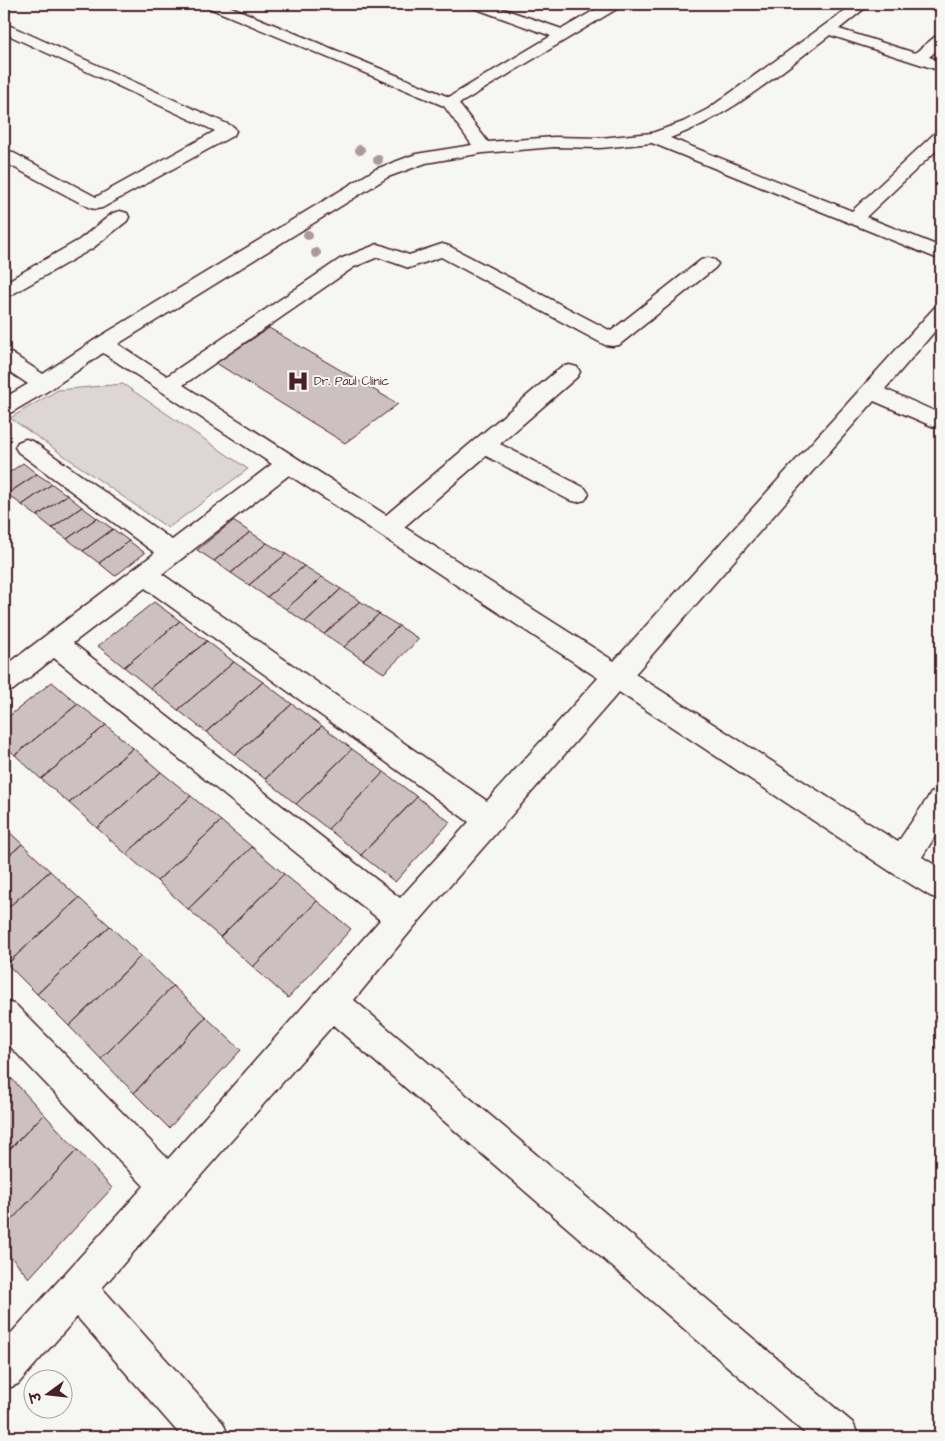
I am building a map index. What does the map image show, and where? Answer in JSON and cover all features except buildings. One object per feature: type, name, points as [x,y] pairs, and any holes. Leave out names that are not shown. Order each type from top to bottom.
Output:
[{"type":"street","points":[[212,4],[450,103],[483,148]]},
{"type":"street","points":[[476,4],[564,35]]},
{"type":"street","points":[[450,103],[615,4]]},
{"type":"street","points":[[4,406],[43,384],[104,344],[382,174],[422,158],[483,148],[554,142],[600,142],[654,138],[688,126],[714,113],[863,4]]},
{"type":"street","points":[[4,27],[228,132],[96,204],[4,155]]},
{"type":"street","points":[[828,30],[941,66]]},
{"type":"street","points":[[918,59],[941,39]]},
{"type":"street","points":[[854,219],[941,137]]},
{"type":"street","points":[[654,138],[941,254]]},
{"type":"street","points":[[4,291],[86,244],[120,217]]},
{"type":"street","points":[[167,386],[347,263],[378,250],[409,262],[442,250],[612,340],[708,264]]},
{"type":"street","points":[[4,1370],[331,1002],[402,918],[618,678],[941,312]]},
{"type":"street","points":[[104,344],[941,886]]},
{"type":"street","points":[[4,358],[43,384]]},
{"type":"street","points":[[387,528],[569,372]]},
{"type":"street","points":[[871,391],[941,423]]},
{"type":"street","points":[[484,445],[577,494]]},
{"type":"street","points":[[26,447],[172,553]]},
{"type":"street","points":[[4,682],[288,464]]},
{"type":"street","points":[[144,574],[490,820]]},
{"type":"street","points":[[54,643],[402,918]]},
{"type":"street","points":[[902,862],[941,802]]},
{"type":"street","points":[[331,1002],[839,1437]]},
{"type":"street","points":[[4,1017],[168,1185]]},
{"type":"street","points":[[76,1287],[209,1437]]},
{"type":"shaded area","points":[[123,384],[248,469],[168,528],[10,418],[58,390]]},
{"type":"place","name":"Dr. Paul Clinic","points":[[298,381]]}]
